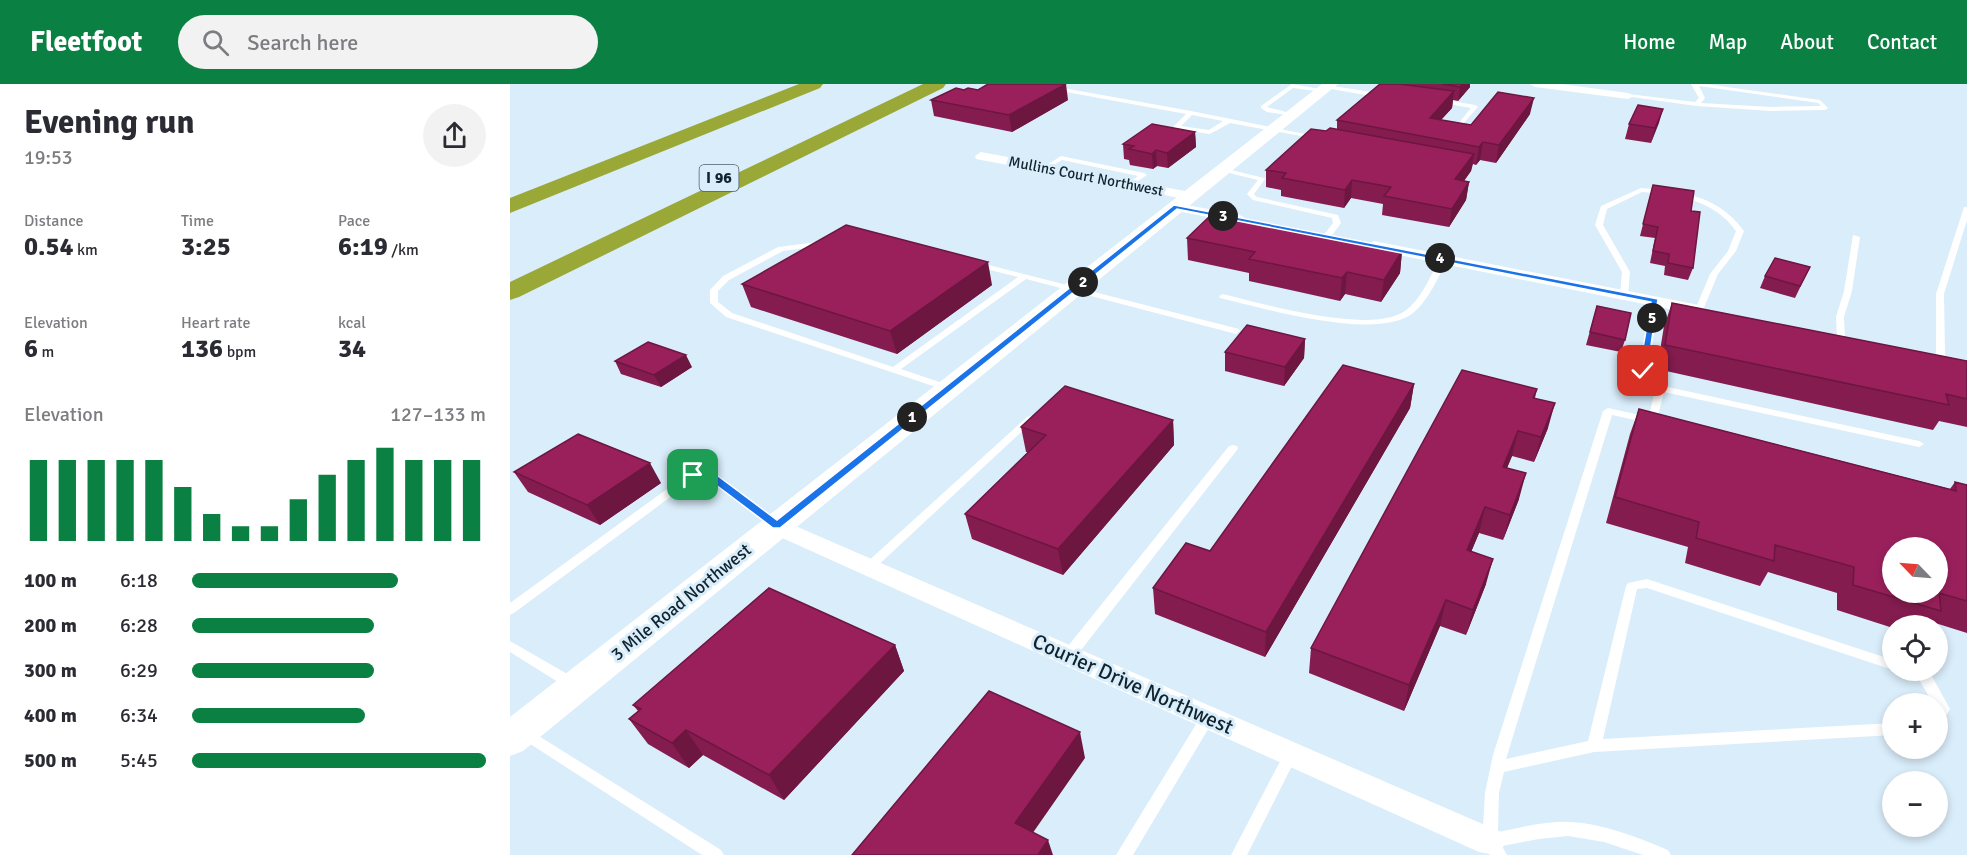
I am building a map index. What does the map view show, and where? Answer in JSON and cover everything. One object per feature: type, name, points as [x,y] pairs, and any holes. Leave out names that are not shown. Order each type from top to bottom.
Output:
[{"type":"highway","points":[[510,193],[814,84]]},
{"type":"highway","points":[[510,206],[814,84]]},
{"type":"highway","name":"I 96","points":[[510,273],[928,84]]},
{"type":"highway","points":[[510,292],[938,84]]},
{"type":"main road","name":"3 Mile Road Northwest","points":[[515,735],[1327,87]]},
{"type":"street","points":[[1545,84],[1628,96]]},
{"type":"street","name":"Mullins Court Northwest","points":[[981,156],[1130,184],[1257,223]]},
{"type":"street","points":[[1362,243],[1705,311]]},
{"type":"street","points":[[1820,334],[1847,340]]},
{"type":"street","name":"Courier Drive Northwest","points":[[777,526],[1291,754],[1494,848]]},
{"type":"lane","points":[[1695,84],[1702,98],[1695,104]]},
{"type":"lane","points":[[1628,96],[1695,104],[1771,109],[1825,108],[1820,102],[1695,84]]},
{"type":"lane","points":[[1042,87],[1228,121],[1282,122],[1320,138]]},
{"type":"lane","points":[[1327,87],[1390,97]]},
{"type":"lane","points":[[1431,99],[1475,107],[1461,124]]},
{"type":"lane","points":[[1191,113],[1176,127],[1210,132],[1228,121]]},
{"type":"lane","points":[[1223,170],[1262,179],[1250,194],[1255,200],[1335,217],[1337,223],[1327,236]]},
{"type":"lane","points":[[1624,295],[1626,272],[1599,225],[1604,208],[1641,190],[1687,196],[1714,205],[1734,221],[1740,231],[1732,251],[1714,274],[1705,311]]},
{"type":"lane","points":[[1967,209],[1940,294],[1935,357],[1967,363]]},
{"type":"lane","points":[[1847,340],[1840,317],[1848,291],[1856,237]]},
{"type":"lane","points":[[832,243],[781,249],[726,278],[714,290],[714,303],[729,315],[948,388]]},
{"type":"lane","points":[[1223,296],[1314,317],[1380,321],[1406,315],[1415,305],[1444,259]]},
{"type":"lane","points":[[972,262],[1236,331]]},
{"type":"lane","points":[[894,370],[1025,276]]},
{"type":"lane","points":[[1655,301],[1643,371],[1647,381],[1660,388],[1919,444]]},
{"type":"lane","points":[[1660,388],[1659,422],[1608,411],[1498,767],[1492,793],[1494,848],[1550,830],[1569,829],[1613,838],[1663,855]]},
{"type":"lane","points":[[869,567],[1039,411]]},
{"type":"lane","points":[[1069,655],[1233,448]]},
{"type":"lane","points":[[510,610],[700,472],[706,472],[777,526]]},
{"type":"lane","points":[[1594,746],[1632,586],[1647,583],[1882,661]]},
{"type":"lane","points":[[510,646],[576,687]]},
{"type":"lane","points":[[1124,855],[1208,717]]},
{"type":"lane","points":[[1498,767],[1594,746],[1882,730]]},
{"type":"lane","points":[[515,735],[716,855]]},
{"type":"lane","points":[[1239,855],[1291,754]]},
{"type":"building","points":[[988,84],[1066,84],[1009,115],[931,100],[956,88],[978,90]]},
{"type":"building","points":[[1380,84],[1454,91],[1430,118],[1471,125],[1498,92],[1534,98],[1499,145],[1483,142],[1479,147],[1337,120]]},
{"type":"building","points":[[1442,84],[1463,84],[1460,87]]},
{"type":"building","points":[[1638,105],[1663,109],[1655,128],[1629,124]]},
{"type":"building","points":[[1152,124],[1195,132],[1167,153],[1156,150],[1152,154],[1129,149],[1134,146],[1123,144]]},
{"type":"building","points":[[1330,128],[1474,154],[1455,179],[1469,182],[1452,209],[1384,196],[1391,187],[1352,180],[1345,190],[1282,178],[1286,173],[1266,170],[1311,129],[1326,131]]},
{"type":"building","points":[[1653,185],[1694,191],[1691,211],[1700,212],[1693,268],[1668,263],[1669,254],[1653,251],[1658,227],[1643,224]]},
{"type":"building","points":[[1213,213],[1402,251],[1384,280],[1347,272],[1342,278],[1249,259],[1255,252],[1187,238]]},
{"type":"building","points":[[846,225],[988,262],[890,331],[742,284]]},
{"type":"building","points":[[1775,258],[1810,267],[1800,286],[1765,276]]},
{"type":"building","points":[[1672,303],[1967,361],[1967,399],[1946,394],[1949,405],[1665,345]]},
{"type":"building","points":[[1597,306],[1631,313],[1625,340],[1590,332]]},
{"type":"building","points":[[1247,325],[1305,339],[1285,367],[1225,352]]},
{"type":"building","points":[[648,342],[686,355],[654,375],[615,361]]},
{"type":"building","points":[[1343,365],[1414,384],[1266,632],[1153,588],[1186,543],[1210,551]]},
{"type":"building","points":[[1462,370],[1537,389],[1533,398],[1555,403],[1541,437],[1518,431],[1503,467],[1526,473],[1510,515],[1485,507],[1467,550],[1493,559],[1473,610],[1446,600],[1409,685],[1311,648]]},
{"type":"building","points":[[1065,386],[1173,420],[1058,549],[965,514],[1046,435],[1021,427]]},
{"type":"building","points":[[1639,409],[1956,491],[1955,482],[1967,485],[1967,601],[1948,596],[1948,537],[1882,537],[1882,594],[1853,585],[1854,567],[1775,545],[1774,561],[1696,538],[1699,522],[1615,497]]},
{"type":"building","points":[[578,434],[650,463],[587,505],[514,472]]},
{"type":"building","points":[[769,588],[895,645],[769,775],[686,730],[672,743],[629,719],[641,709],[633,705]]},
{"type":"building","points":[[1914,603],[1940,603],[1941,611]]},
{"type":"building","points":[[989,691],[1080,732],[1015,823],[1048,840],[1038,855],[852,855]]},
{"type":"route","points":[[693,475],[706,472],[777,526],[1176,207],[1655,301],[1643,371]]}]
